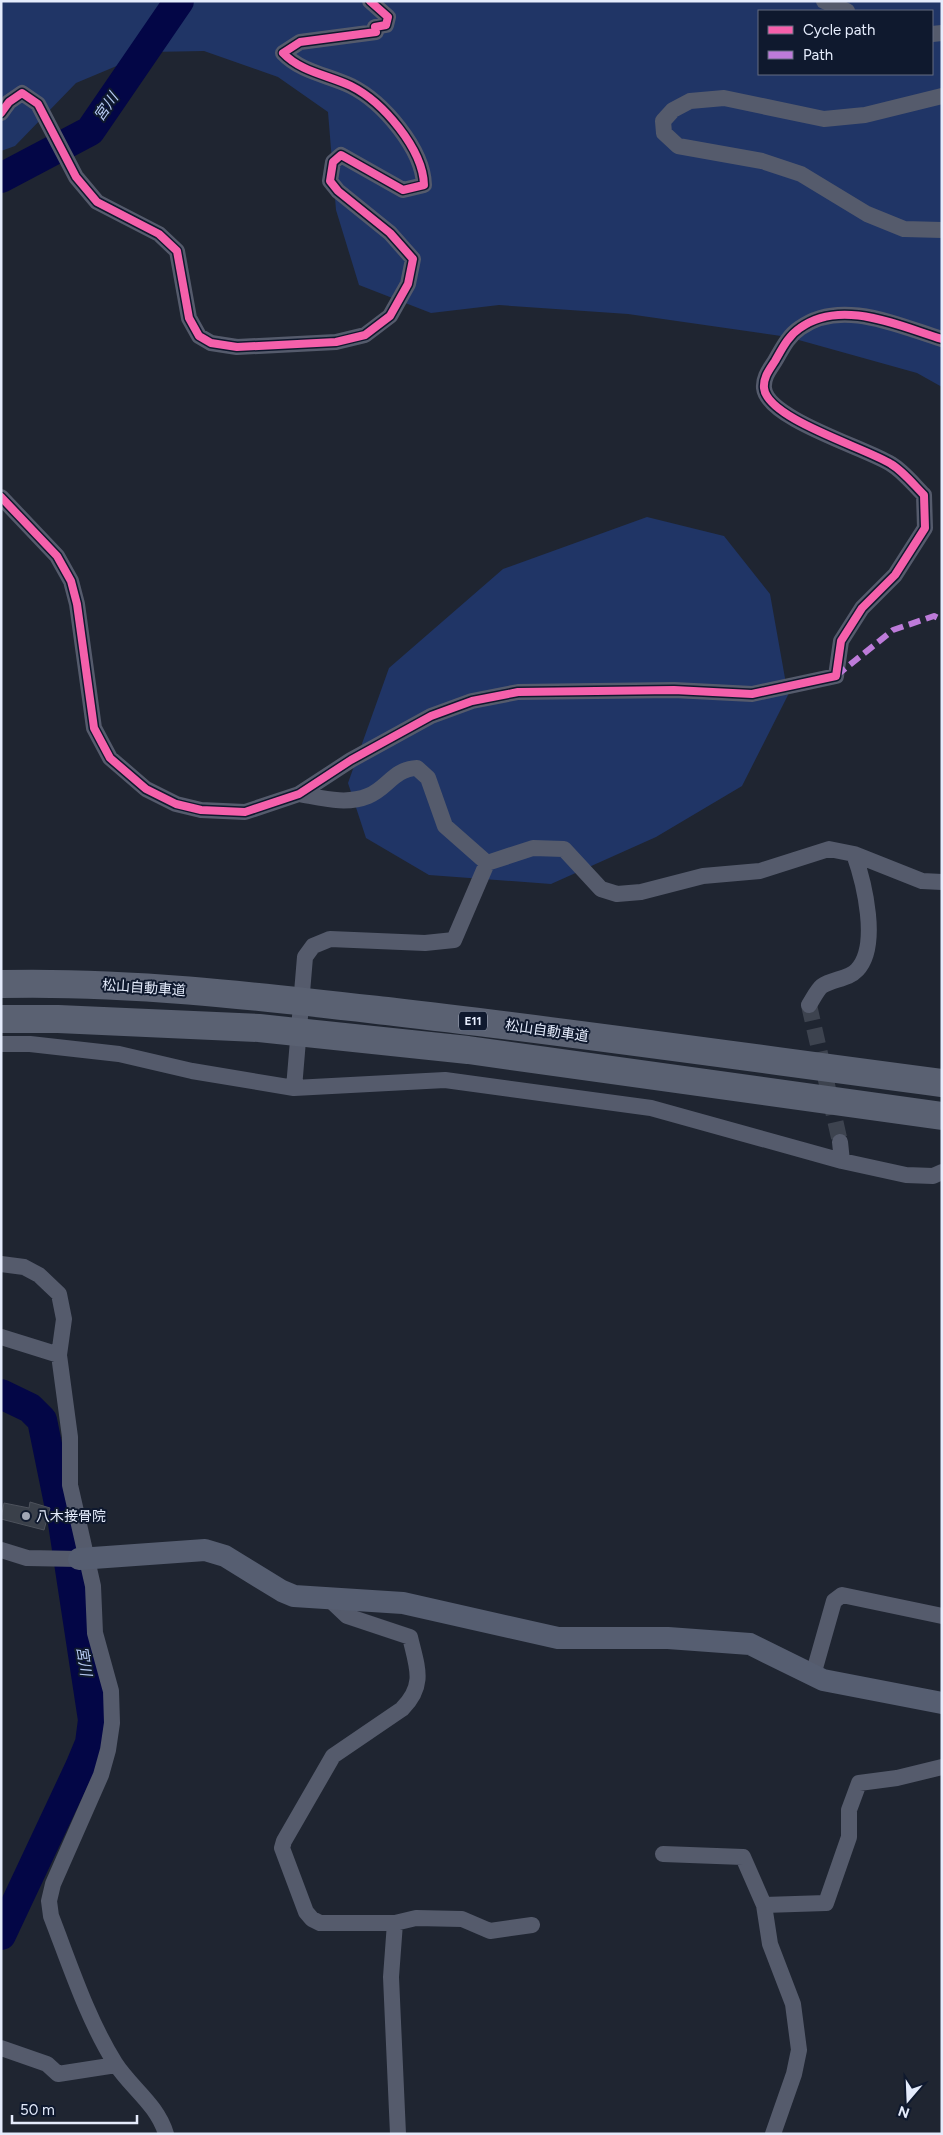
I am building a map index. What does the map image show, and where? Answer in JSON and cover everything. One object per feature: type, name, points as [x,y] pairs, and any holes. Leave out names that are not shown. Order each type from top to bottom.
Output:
[{"type":"highway","name":"松山自動車道","points":[[1,984],[59,982],[266,997],[475,1021],[942,1083]]},
{"type":"highway","name":"E11","points":[[1,1019],[259,1028],[468,1050],[942,1116]]},
{"type":"street","points":[[1,114],[9,102],[22,94],[38,104],[76,177],[97,202],[159,234],[177,251],[189,318],[199,336],[211,343],[237,347],[336,342],[365,335],[390,316],[408,284],[413,259],[390,233],[338,191],[330,181],[333,162],[341,155],[402,190],[424,185],[424,171],[402,132],[378,104],[352,87],[293,63],[283,53],[300,42],[376,32],[375,27],[386,25],[388,17],[370,1]]},
{"type":"street","points":[[824,1],[845,10]]},
{"type":"street","points":[[942,96],[865,116],[824,119],[724,98],[690,101],[673,110],[663,121],[664,133],[678,146],[762,161],[801,174],[867,214],[904,229],[942,230]]},
{"type":"street","points":[[1,497],[57,556],[70,581],[77,604],[94,728],[110,758],[146,788],[176,804],[201,810],[245,812],[299,794],[351,760],[432,716],[472,701],[518,692],[674,690],[752,694],[836,676],[841,642],[862,608],[895,575],[925,528],[924,495],[892,464],[806,426],[768,400],[764,390],[764,379],[792,333],[808,322],[836,313],[874,318],[942,339]]},
{"type":"street","points":[[299,794],[346,802],[369,796],[404,768],[417,768],[428,778],[445,826],[487,863]]},
{"type":"street","points":[[294,1080],[305,957],[313,946],[330,939],[425,943],[454,940],[487,863],[534,848],[564,849],[601,889],[617,894],[641,892],[703,876],[760,871],[829,849],[854,854],[922,881],[942,882]]},
{"type":"street","points":[[809,1005],[821,987],[856,972],[865,959],[869,938],[863,882],[854,854]]},
{"type":"street","points":[[1,1044],[30,1044],[119,1054],[210,1074],[294,1080],[445,1080],[582,1098],[651,1108],[842,1161],[906,1175],[933,1176],[942,1172]]},
{"type":"street","points":[[840,1142],[842,1161]]},
{"type":"street","points":[[1,1264],[24,1267],[39,1274],[59,1294],[64,1319],[59,1355],[70,1437],[70,1485],[75,1559],[93,1586],[95,1633],[111,1691],[112,1723],[108,1750],[101,1776],[53,1884],[49,1901],[51,1916],[100,2037],[116,2065],[157,2112],[166,2134]]},
{"type":"street","points":[[1,1337],[59,1355]]},
{"type":"street","points":[[1,1550],[27,1558],[75,1559],[205,1550],[225,1556],[282,1591],[294,1596],[404,1604],[558,1638],[668,1638],[750,1644],[822,1680],[942,1703]]},
{"type":"street","points":[[813,1675],[834,1601],[842,1595],[942,1616]]},
{"type":"street","points":[[328,1598],[347,1616],[410,1637],[419,1675],[417,1688],[411,1700],[402,1709],[333,1756],[282,1848],[306,1912],[312,1919],[320,1923],[395,1923],[416,1918],[462,1919],[490,1931],[532,1925]]},
{"type":"street","points":[[764,1905],[826,1903],[849,1837],[849,1810],[859,1783],[897,1778],[942,1767]]},
{"type":"street","points":[[663,1854],[743,1857],[764,1905],[770,1944],[793,2004],[799,2050],[794,2074],[773,2134]]},
{"type":"street","points":[[395,1923],[391,1977],[398,2134]]},
{"type":"street","points":[[1,2048],[47,2064],[58,2074],[116,2065]]},
{"type":"shaded area","points":[[1,1],[942,1],[942,387],[917,373],[788,337],[628,314],[499,305],[431,313],[359,285],[336,210],[328,112],[278,77],[204,51],[150,52],[76,83],[15,146],[1,151]]},
{"type":"shaded area","points":[[647,517],[724,536],[770,594],[788,695],[742,786],[656,837],[551,884],[429,875],[366,838],[348,783],[389,668],[503,569]]},
{"type":"building","points":[[30,1502],[50,1508],[44,1530],[1,1519],[4,1503],[29,1508]]},
{"type":"waterway","name":"宮川","points":[[1,178],[90,131],[179,1]]},
{"type":"waterway","name":"宮川","points":[[1,1394],[30,1408],[42,1420],[63,1523],[93,1720],[90,1743],[80,1767],[1,1935]]},
{"type":"tunnel","points":[[809,1005],[840,1142]]},
{"type":"marked path","points":[[836,676],[893,630],[934,616],[942,620]]},
{"type":"cycle path","points":[[1,113],[9,102],[22,93],[38,104],[76,177],[97,202],[159,234],[177,251],[189,318],[199,336],[211,343],[237,347],[336,342],[365,335],[390,316],[408,284],[413,259],[390,233],[338,191],[330,181],[333,162],[341,155],[403,190],[424,185],[422,171],[409,142],[376,103],[351,86],[298,65],[283,53],[300,42],[376,32],[375,27],[386,25],[388,17],[370,1]]},
{"type":"cycle path","points":[[1,497],[57,556],[71,581],[77,604],[94,728],[110,758],[146,789],[176,804],[201,810],[245,812],[299,794],[351,760],[431,716],[472,701],[518,692],[674,690],[752,694],[836,676],[841,641],[862,608],[895,575],[925,528],[924,495],[904,474],[891,464],[819,432],[782,411],[769,400],[764,388],[767,373],[783,347],[796,331],[816,319],[833,315],[870,317],[942,339]]},
{"type":"place","name":"八木接骨院","points":[[26,1516]]}]
